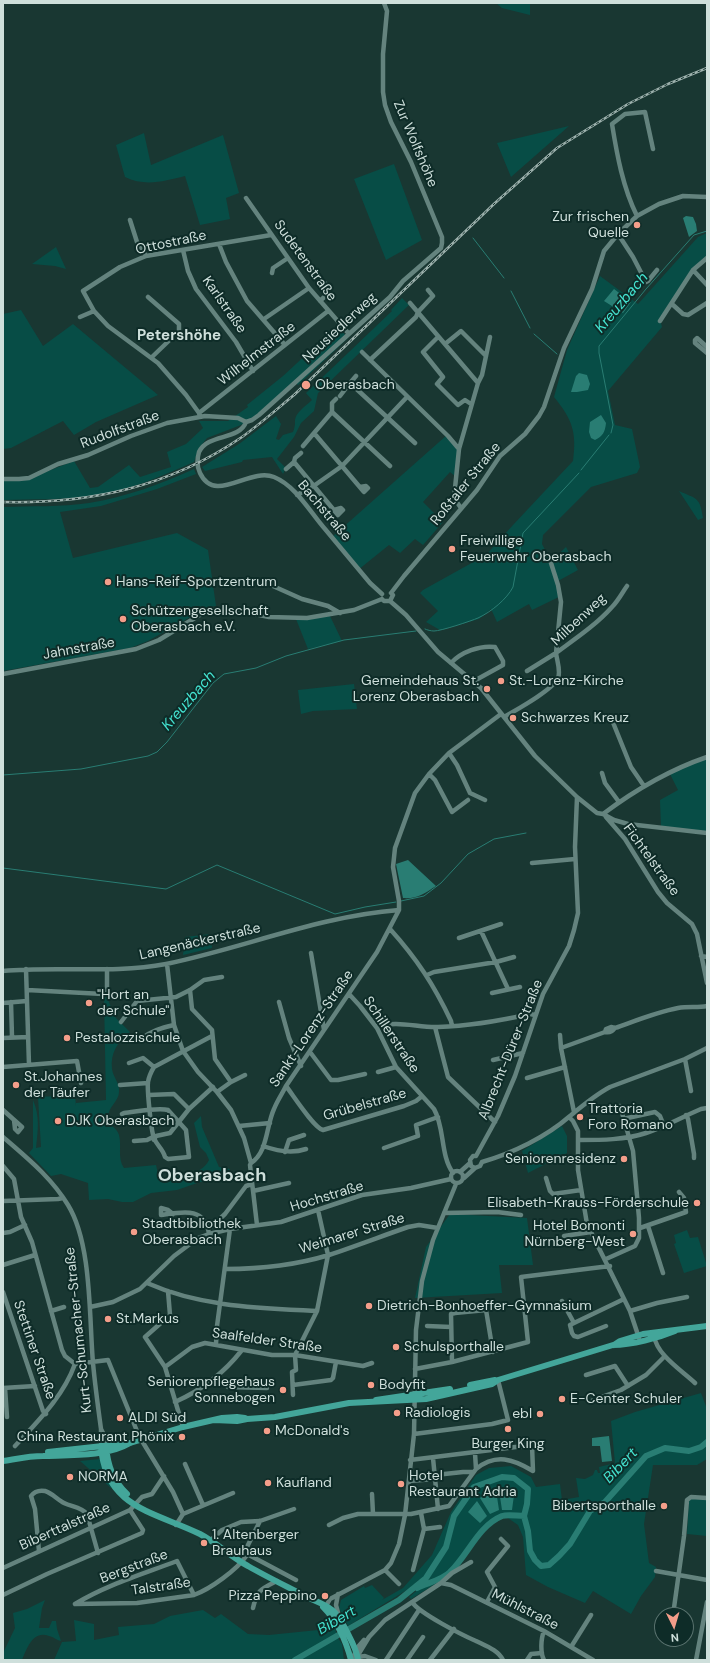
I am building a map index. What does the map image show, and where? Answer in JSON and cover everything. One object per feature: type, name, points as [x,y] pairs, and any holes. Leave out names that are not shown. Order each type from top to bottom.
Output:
[{"type":"main road","points":[[3,1457],[123,1448],[130,1443],[183,1427],[214,1420],[237,1421],[274,1417],[336,1405],[415,1398],[490,1380],[498,1380],[613,1345],[620,1341],[707,1326]]},
{"type":"main road","points":[[3,1461],[32,1456],[69,1455],[103,1449]]},
{"type":"main road","points":[[103,1449],[115,1480],[135,1505],[154,1516],[211,1540],[242,1563],[325,1607],[339,1622],[353,1650]]},
{"type":"street","name":"Zur Wolfshöhe","points":[[384,3],[387,11],[383,54],[383,92],[385,105],[391,122],[421,186],[442,237],[442,243]]},
{"type":"street","points":[[637,216],[628,198],[615,144],[612,124],[625,114],[645,112],[653,149]]},
{"type":"street","name":"Roßtaler Straße","points":[[391,593],[477,490],[500,456],[525,434],[542,412],[564,348],[592,289],[604,251],[618,234],[637,216],[669,200],[683,196],[707,197]]},
{"type":"street","name":"Sudetenstraße","points":[[246,198],[309,288],[348,334]]},
{"type":"street","points":[[130,220],[137,242],[146,256]]},
{"type":"street","points":[[618,234],[633,257],[646,282],[657,270]]},
{"type":"street","name":"Ottostraße","points":[[94,311],[83,291],[120,267],[146,256],[271,235]]},
{"type":"street","name":"Neusiedlerweg","points":[[246,422],[259,415],[390,297],[403,280],[441,248],[442,243]]},
{"type":"street","points":[[219,244],[226,262],[247,301],[285,345]]},
{"type":"street","name":"Karlstraße","points":[[183,250],[188,271],[196,289],[236,342],[253,371]]},
{"type":"street","points":[[272,273],[273,268],[288,258]]},
{"type":"street","points":[[660,321],[693,270],[707,258]]},
{"type":"street","points":[[693,270],[707,285]]},
{"type":"street","points":[[320,301],[328,293],[329,288],[325,283]]},
{"type":"street","points":[[264,320],[309,288]]},
{"type":"street","points":[[370,360],[416,317],[418,312],[433,296],[428,290]]},
{"type":"street","points":[[148,296],[178,324],[179,331],[152,358]]},
{"type":"street","points":[[410,303],[478,382]]},
{"type":"street","points":[[672,304],[683,314],[688,315],[707,303]]},
{"type":"street","points":[[80,317],[94,311],[108,326],[152,358],[158,363],[200,415]]},
{"type":"street","name":"Wilhelmstraße","points":[[200,415],[328,311]]},
{"type":"street","points":[[445,344],[461,331],[486,356]]},
{"type":"street","points":[[461,508],[454,498],[459,449],[471,404],[478,382],[482,375],[490,336]]},
{"type":"street","points":[[438,337],[423,352],[443,377],[437,384],[458,405],[465,400],[471,404]]},
{"type":"street","points":[[707,347],[698,338],[695,340],[695,343],[707,353]]},
{"type":"street","points":[[362,352],[448,436],[459,449]]},
{"type":"street","points":[[303,446],[332,412],[332,403],[356,376]]},
{"type":"street","points":[[350,383],[386,418],[415,443]]},
{"type":"street","points":[[297,495],[315,485],[342,466],[407,397]]},
{"type":"street","points":[[332,412],[390,466]]},
{"type":"street","name":"Rudolfstraße","points":[[3,479],[29,478],[58,464],[88,455],[150,429],[200,415],[238,418],[246,422]]},
{"type":"street","name":"Bachstraße","points":[[246,422],[242,429],[235,433],[214,439],[203,447],[199,453],[198,462],[199,472],[203,479],[212,485],[221,487],[264,474],[281,480],[297,495],[382,596]]},
{"type":"street","points":[[314,434],[360,487]]},
{"type":"street","points":[[286,468],[294,462],[295,458],[301,453]]},
{"type":"street","points":[[294,462],[315,485],[334,510]]},
{"type":"street","points":[[527,671],[556,653],[561,602],[558,585],[551,563]]},
{"type":"street","points":[[264,582],[302,599],[328,606],[340,613]]},
{"type":"street","name":"Milbenweg","points":[[399,910],[399,901],[393,867],[395,848],[412,799],[420,786],[449,753],[503,715],[526,705],[555,683],[558,678],[559,670],[556,653],[612,607],[627,586]]},
{"type":"street","points":[[390,601],[392,599],[391,593],[386,591],[382,596],[387,602],[390,601],[406,616],[438,652],[474,682],[489,697],[535,756],[577,797],[597,813],[628,824],[707,833]]},
{"type":"street","name":"Jahnstraße","points":[[3,674],[136,649],[159,640],[203,613],[218,609],[235,610],[269,617],[320,617],[368,606],[382,596]]},
{"type":"street","points":[[451,663],[455,658],[473,649],[482,647],[495,648],[503,661],[503,665],[474,682]]},
{"type":"street","points":[[612,720],[631,767],[644,786]]},
{"type":"street","points":[[449,753],[457,765],[470,793],[485,800]]},
{"type":"street","points":[[603,814],[644,786],[668,773],[707,757]]},
{"type":"street","points":[[602,773],[605,783],[619,802]]},
{"type":"street","points":[[429,774],[435,780],[452,812],[468,800]]},
{"type":"street","name":"Albrecht-Dürer-Straße","points":[[460,1172],[470,1164],[471,1158],[476,1156],[495,1122],[515,1076],[543,994],[569,946],[578,916],[575,859],[577,797]]},
{"type":"street","name":"Fichtelstraße","points":[[603,814],[625,839],[658,892],[667,903],[694,927],[697,934],[700,956],[707,983]]},
{"type":"street","points":[[532,863],[575,859]]},
{"type":"street","name":"Sankt-Lorenz-Straße","points":[[251,1163],[257,1159],[263,1146],[274,1108],[286,1086],[377,952],[399,910]]},
{"type":"street","name":"Langenäckerstraße","points":[[3,971],[26,969],[135,969],[167,964],[349,917],[399,910]]},
{"type":"street","points":[[459,938],[501,924]]},
{"type":"street","points":[[390,929],[412,952],[427,975],[445,1008],[452,1026]]},
{"type":"street","points":[[482,931],[508,989]]},
{"type":"street","points":[[311,953],[324,1031]]},
{"type":"street","points":[[700,956],[707,957]]},
{"type":"street","points":[[427,975],[434,972],[496,962],[514,957]]},
{"type":"street","points":[[167,964],[174,1025],[183,1051],[198,1072],[213,1087],[231,1110],[239,1126],[251,1163],[257,1225]]},
{"type":"street","points":[[26,969],[29,1065]]},
{"type":"street","points":[[27,990],[103,994],[107,992],[107,970]]},
{"type":"street","points":[[121,1022],[137,1001],[171,997],[190,990],[204,980],[222,976]]},
{"type":"street","points":[[492,993],[520,987]]},
{"type":"street","points":[[190,990],[192,1010],[212,1030],[215,1059],[231,1082]]},
{"type":"street","name":"Schillerstraße","points":[[349,994],[377,1028],[396,1067],[421,1097],[434,1109],[438,1117],[447,1161],[453,1173]]},
{"type":"street","points":[[11,1002],[12,1037]]},
{"type":"street","points":[[3,1003],[27,1002]]},
{"type":"street","points":[[279,1002],[289,1038],[301,1066]]},
{"type":"street","points":[[561,1048],[605,1032],[606,1029],[611,1027],[615,1028],[680,1007],[701,1008],[707,1006]]},
{"type":"street","points":[[377,1028],[382,1025],[390,1024],[435,1027],[452,1026],[488,1023],[530,1014],[535,1015]]},
{"type":"street","points":[[135,1035],[141,1039],[158,1029],[174,1025]]},
{"type":"street","points":[[435,1027],[448,1077],[495,1122]]},
{"type":"street","points":[[560,1035],[564,1067],[574,1112]]},
{"type":"street","points":[[122,1114],[151,1110],[168,1110],[186,1130],[189,1157],[168,1159],[165,1157],[163,1150],[154,1139],[151,1110],[149,1095],[148,1083],[154,1067],[212,1036]]},
{"type":"street","points":[[3,1038],[28,1037]]},
{"type":"street","points":[[325,1607],[328,1600],[385,1570],[391,1563],[399,1544],[405,1515],[414,1434],[416,1330],[422,1281],[438,1228],[456,1184],[461,1182],[475,1168],[480,1166],[482,1162],[498,1158],[534,1140],[569,1117],[599,1093],[620,1083],[685,1059],[707,1048]]},
{"type":"street","points":[[310,1052],[331,1080],[338,1080],[365,1074]]},
{"type":"street","points":[[493,1060],[523,1053]]},
{"type":"street","points":[[129,1063],[143,1058],[154,1067]]},
{"type":"street","points":[[685,1059],[691,1091]]},
{"type":"street","points":[[3,1067],[77,1062],[81,1083]]},
{"type":"street","points":[[378,1072],[396,1067]]},
{"type":"street","points":[[527,1078],[564,1067]]},
{"type":"street","points":[[217,1092],[245,1074]]},
{"type":"street","points":[[120,1085],[148,1083]]},
{"type":"street","name":"Grübelstraße","points":[[286,1086],[312,1121],[323,1130],[404,1106],[421,1097]]},
{"type":"street","points":[[134,1141],[154,1139],[156,1136],[170,1133],[178,1125],[178,1122],[213,1087]]},
{"type":"street","points":[[149,1095],[174,1094],[190,1110]]},
{"type":"street","points":[[606,1259],[635,1246],[639,1238],[640,1228],[633,1151],[620,1106]]},
{"type":"street","points":[[579,1140],[629,1137],[648,1132],[700,1109],[707,1108]]},
{"type":"street","points":[[3,1110],[14,1120]]},
{"type":"street","points":[[623,1119],[655,1112],[660,1116],[664,1126]]},
{"type":"street","points":[[686,1115],[690,1126],[694,1158]]},
{"type":"street","points":[[384,1148],[418,1136],[416,1125],[438,1117]]},
{"type":"street","points":[[569,1117],[577,1128],[579,1140],[578,1163],[586,1218],[591,1232],[610,1266],[630,1311],[639,1338]]},
{"type":"street","points":[[239,1126],[270,1122]]},
{"type":"street","points":[[285,1152],[289,1140],[304,1135]]},
{"type":"street","name":"Kurt-Schumacher-Straße","points":[[3,1137],[39,1168],[63,1198],[71,1211],[81,1243],[90,1307],[93,1362],[101,1429],[104,1435],[103,1449]]},
{"type":"street","points":[[263,1146],[285,1152],[306,1150]]},
{"type":"street","points":[[476,1156],[480,1158],[482,1162]]},
{"type":"street","points":[[470,1164],[475,1168]]},
{"type":"street","points":[[3,1166],[14,1179],[24,1225],[36,1255],[64,1356],[75,1364],[108,1360],[142,1440],[164,1476],[183,1514]]},
{"type":"street","points":[[456,1184],[451,1179],[453,1173],[456,1171],[460,1172],[464,1178]]},
{"type":"street","points":[[546,1178],[550,1191],[553,1194],[581,1190]]},
{"type":"street","name":"Hochstraße","points":[[90,1307],[103,1305],[140,1289],[174,1256],[198,1238],[209,1234],[230,1229],[281,1222],[362,1196],[411,1188],[451,1179]]},
{"type":"street","points":[[253,1192],[289,1183]]},
{"type":"street","points":[[212,1226],[225,1214],[246,1186],[252,1184]]},
{"type":"street","points":[[640,1228],[686,1212],[684,1198],[679,1192]]},
{"type":"street","points":[[3,1201],[63,1198]]},
{"type":"street","points":[[293,1395],[292,1372],[296,1370],[295,1355],[317,1311],[328,1255],[318,1210]]},
{"type":"street","points":[[173,1214],[195,1212],[202,1217],[206,1223],[209,1234]]},
{"type":"street","points":[[444,1213],[497,1212],[521,1215]]},
{"type":"street","points":[[3,1233],[10,1232],[24,1225]]},
{"type":"street","name":"Weimarer Straße","points":[[225,1269],[250,1269],[277,1266],[328,1255],[408,1227],[419,1225],[438,1228]]},
{"type":"street","points":[[648,1226],[663,1273]]},
{"type":"street","points":[[216,1344],[230,1229]]},
{"type":"street","points":[[564,1236],[591,1232]]},
{"type":"street","points":[[3,1265],[36,1255]]},
{"type":"street","points":[[415,1369],[452,1362],[528,1342],[521,1277],[610,1266]]},
{"type":"street","points":[[147,1283],[168,1291],[220,1305],[242,1308],[317,1311]]},
{"type":"street","points":[[168,1291],[170,1315],[145,1337],[165,1367],[183,1427]]},
{"type":"street","name":"Stettiner Straße","points":[[3,1292],[34,1386],[43,1411],[46,1414]]},
{"type":"street","points":[[630,1311],[657,1303],[687,1297]]},
{"type":"street","points":[[606,1326],[578,1337],[574,1336],[570,1328],[570,1325],[624,1299]]},
{"type":"street","points":[[562,1301],[574,1323]]},
{"type":"street","points":[[51,1311],[64,1307]]},
{"type":"street","points":[[452,1362],[451,1314],[455,1313],[486,1310],[493,1352]]},
{"type":"street","points":[[427,1326],[451,1327]]},
{"type":"street","points":[[653,1335],[655,1343],[666,1356],[695,1383]]},
{"type":"street","name":"Saalfelder Straße","points":[[165,1367],[192,1347],[205,1343],[272,1355],[295,1355],[363,1366],[372,1364]]},
{"type":"street","points":[[175,1402],[187,1397],[217,1378],[242,1350]]},
{"type":"street","points":[[593,1400],[628,1386],[646,1375],[666,1356]]},
{"type":"street","points":[[293,1385],[331,1380],[333,1378],[336,1362]]},
{"type":"street","points":[[15,1446],[46,1414],[70,1378],[75,1364]]},
{"type":"street","points":[[586,1375],[615,1366],[628,1386]]},
{"type":"street","points":[[217,1378],[228,1387],[266,1388]]},
{"type":"street","points":[[414,1434],[508,1420],[498,1380]]},
{"type":"street","points":[[7,1417],[4,1388],[34,1386]]},
{"type":"street","points":[[408,1481],[474,1470],[488,1461],[499,1459],[511,1461],[533,1471],[532,1445],[410,1460]]},
{"type":"street","points":[[329,1525],[343,1518],[358,1514],[405,1515],[421,1513],[449,1506],[471,1478],[474,1470],[475,1453]]},
{"type":"street","points":[[433,1458],[438,1509]]},
{"type":"street","points":[[185,1464],[203,1505]]},
{"type":"street","name":"Biberttalstraße","points":[[3,1568],[130,1510],[142,1497],[152,1494],[164,1476]]},
{"type":"street","points":[[38,1551],[36,1523],[31,1496],[34,1492],[45,1491],[64,1503],[83,1510],[87,1514],[98,1553]]},
{"type":"street","points":[[176,1525],[183,1514],[233,1493]]},
{"type":"street","points":[[372,1494],[373,1514]]},
{"type":"street","points":[[674,1607],[687,1500],[691,1497],[707,1498]]},
{"type":"street","points":[[211,1540],[222,1530],[240,1522],[260,1521],[294,1509]]},
{"type":"street","points":[[3,1595],[47,1574],[142,1533],[143,1530],[130,1510]]},
{"type":"street","points":[[413,1570],[424,1529],[421,1513]]},
{"type":"street","points":[[246,1550],[260,1521]]},
{"type":"street","points":[[424,1529],[440,1527]]},
{"type":"street","points":[[487,1602],[495,1587],[487,1572],[508,1546],[501,1539]]},
{"type":"street","name":"Talstraße","points":[[75,1604],[137,1604],[194,1595],[202,1592],[242,1563],[247,1555],[252,1555],[296,1580]]},
{"type":"street","name":"Bergstraße","points":[[75,1604],[87,1597],[177,1561],[194,1595]]},
{"type":"street","points":[[353,1650],[369,1637],[385,1620],[443,1583],[452,1573],[471,1562]]},
{"type":"street","points":[[385,1570],[399,1584]]},
{"type":"street","points":[[656,1571],[707,1580]]},
{"type":"street","points":[[253,1608],[260,1590],[277,1581]]},
{"type":"street","name":"Mühlstraße","points":[[443,1583],[487,1602],[544,1631],[593,1660]]},
{"type":"street","points":[[338,1594],[336,1605],[339,1622]]},
{"type":"street","name":"Bergstraße","points":[[87,1597],[86,1602],[90,1604]]},
{"type":"street","points":[[412,1602],[419,1610],[500,1654],[503,1660]]},
{"type":"street","points":[[696,1660],[707,1602]]},
{"type":"street","points":[[386,1660],[419,1610]]},
{"type":"street","points":[[570,1647],[591,1615]]},
{"type":"street","points":[[430,1660],[454,1629]]},
{"type":"street","points":[[544,1631],[542,1637],[542,1653],[544,1660]]},
{"type":"street","points":[[353,1650],[369,1637]]},
{"type":"street","points":[[407,1660],[423,1637]]},
{"type":"street","points":[[353,1650],[355,1642],[363,1641]]},
{"type":"street","points":[[353,1650],[376,1660]]},
{"type":"street","points":[[527,1660],[531,1654],[542,1653]]},
{"type":"shaded area","points":[[496,3],[530,3],[530,15],[502,8]]},
{"type":"shaded area","points":[[569,126],[511,177],[497,143]]},
{"type":"shaded area","points":[[144,133],[151,165],[223,135],[239,193],[226,198],[230,219],[200,225],[185,176],[155,182],[140,182],[125,177],[116,145]]},
{"type":"shaded area","points":[[394,164],[422,240],[386,260],[354,179]]},
{"type":"shaded area","points":[[707,233],[707,257],[693,269],[660,319],[662,327],[608,391],[615,425],[632,429],[640,467],[637,473],[591,487],[543,535],[542,544],[551,561],[566,547],[578,570],[558,581],[561,596],[532,610],[529,604],[497,622],[491,609],[479,619],[440,630],[426,622],[438,611],[420,593],[486,555],[573,461],[574,442],[572,426],[565,412],[554,397],[567,350],[600,276],[638,304],[698,237]]},
{"type":"shaded area","points":[[56,247],[66,269],[55,266],[32,264]]},
{"type":"shaded area","points":[[402,298],[409,305],[318,393],[314,411],[301,423],[294,437],[277,459],[286,468],[283,474],[272,457],[243,460],[242,462],[205,471],[202,467],[239,444],[276,416],[281,424],[276,439],[279,440],[283,435],[293,432],[297,414],[312,400],[306,393],[392,311],[391,310]]},
{"type":"shaded area","points":[[21,310],[43,346],[73,324],[158,395],[96,422],[74,435],[63,421],[11,448],[3,449],[3,314]]},
{"type":"shaded area","points":[[337,326],[348,338],[298,385],[295,382],[255,416],[241,425],[207,438],[199,448],[194,462],[170,473],[119,491],[105,494],[70,498],[3,500],[3,481],[22,481],[74,461],[90,488],[98,487],[129,465],[140,477],[171,467],[167,452],[186,444],[203,428],[199,421],[228,421],[248,407],[247,405],[283,376]]},
{"type":"shaded area","points":[[447,435],[460,451],[456,477],[450,472],[423,502],[443,522],[423,545],[415,539],[400,553],[389,545],[358,570],[332,537]]},
{"type":"shaded area","name":"Hans-Reif-Sportzentrum","points":[[194,469],[196,474],[157,489],[101,506],[60,512],[73,558],[177,533],[208,550],[216,606],[208,607],[148,641],[130,648],[3,671],[3,507],[89,503],[143,489]]},
{"type":"shaded area","points":[[679,491],[699,502],[703,518],[698,520]]},
{"type":"shaded area","points":[[330,616],[342,641],[308,649],[296,619]]},
{"type":"shaded area","points":[[354,684],[357,709],[313,711],[301,714],[298,690]]},
{"type":"shaded area","points":[[707,756],[707,832],[661,827],[660,800],[678,790],[669,772]]},
{"type":"shaded area","points":[[211,934],[212,948],[183,955],[185,937]]},
{"type":"shaded area","points":[[104,997],[107,997],[115,1017],[130,1032],[119,1043],[112,1058],[112,1069],[119,1089],[119,1095],[108,1113],[109,1122],[119,1135],[120,1156],[124,1168],[156,1165],[159,1178],[187,1175],[200,1170],[209,1160],[206,1153],[200,1147],[194,1123],[201,1116],[202,1127],[219,1167],[230,1169],[223,1177],[215,1181],[200,1182],[177,1190],[151,1193],[133,1202],[122,1202],[108,1199],[89,1200],[88,1183],[61,1174],[51,1176],[29,1153],[33,1148],[33,1100],[38,1117],[36,1148],[41,1147],[38,1097],[75,1095],[76,1106],[76,1103],[106,1100]]},
{"type":"shaded area","points":[[562,1126],[567,1136],[567,1153],[528,1173],[522,1151]]},
{"type":"shaded area","points":[[450,1214],[527,1218],[533,1265],[499,1265],[502,1293],[415,1298],[426,1247]]},
{"type":"shaded area","points":[[687,1230],[690,1238],[698,1237],[707,1266],[684,1273],[674,1244],[676,1243],[674,1235]]},
{"type":"shaded area","points":[[701,1393],[707,1409],[707,1459],[697,1465],[653,1465],[644,1524],[649,1563],[656,1567],[655,1577],[641,1596],[631,1614],[593,1591],[585,1603],[548,1587],[526,1575],[523,1537],[518,1525],[505,1516],[490,1522],[475,1538],[466,1554],[442,1580],[411,1599],[409,1597],[420,1588],[419,1580],[410,1588],[348,1626],[339,1608],[341,1600],[364,1586],[365,1588],[372,1585],[384,1598],[382,1600],[403,1588],[432,1555],[451,1512],[476,1475],[489,1468],[511,1466],[531,1477],[536,1487],[560,1484],[562,1500],[579,1497],[576,1478],[585,1479],[593,1475],[595,1470],[600,1473],[599,1467],[615,1463],[611,1421],[635,1412]]},
{"type":"shaded area","points":[[100,1459],[104,1472],[112,1487],[111,1488],[80,1461]]},
{"type":"shaded area","points":[[693,1498],[707,1499],[707,1536],[687,1534],[689,1500]]},
{"type":"shaded area","points":[[45,1600],[42,1608],[39,1628],[49,1628],[52,1621],[56,1621],[61,1641],[49,1636],[39,1636],[31,1641],[22,1660],[3,1660],[3,1653],[15,1628],[13,1613],[27,1609]]},
{"type":"shaded area","points":[[203,1610],[215,1618],[221,1614],[248,1634],[269,1635],[318,1630],[332,1620],[338,1638],[342,1644],[344,1660],[54,1660],[62,1642],[76,1641],[74,1620],[94,1624],[94,1640],[119,1635],[118,1627],[154,1624],[170,1616]]},
{"type":"water","points":[[686,216],[693,217],[697,231],[689,237],[683,218]]},
{"type":"water","points":[[614,289],[631,302],[623,313],[604,301]]},
{"type":"water","points":[[579,373],[587,375],[590,384],[588,390],[571,392],[576,376]]},
{"type":"water","points":[[601,415],[606,423],[605,429],[602,435],[595,440],[591,438],[589,432],[590,422]]},
{"type":"water","points":[[408,860],[436,886],[412,898],[403,898],[396,864]]},
{"type":"water","points":[[609,1436],[612,1461],[602,1462],[600,1446],[592,1446],[592,1438]]},
{"type":"water","points":[[496,1490],[499,1510],[490,1514],[480,1498],[486,1493]]},
{"type":"water","points":[[499,1490],[507,1490],[514,1495],[512,1510],[502,1510]]},
{"type":"water","points":[[477,1501],[487,1516],[480,1523],[468,1512]]},
{"type":"waterway","name":"Kreuzbach","points":[[611,433],[613,425],[599,353],[599,346],[646,289],[694,235],[707,231]]},
{"type":"waterway","points":[[473,238],[504,278]]},
{"type":"waterway","points":[[511,291],[530,328]]},
{"type":"waterway","points":[[534,334],[557,354]]},
{"type":"waterway","name":"Kreuzbach","points":[[581,470],[609,435]]},
{"type":"waterway","name":"Kreuzbach","points":[[425,629],[438,631],[456,626],[483,615],[503,600],[513,587],[523,533],[579,473]]},
{"type":"waterway","name":"Kreuzbach","points":[[3,775],[81,769],[148,756],[157,752],[167,742],[213,683],[224,674],[256,668],[286,656],[344,640],[416,631]]},
{"type":"waterway","points":[[401,901],[424,896],[441,883],[468,854],[494,839],[526,833]]},
{"type":"waterway","points":[[3,868],[166,889],[217,865],[335,914],[396,902]]},
{"type":"waterway","name":"Bibert","points":[[295,1660],[399,1600],[426,1578],[446,1547],[454,1516],[474,1487],[502,1477],[514,1478],[528,1489],[527,1504],[524,1516],[528,1531],[530,1551],[535,1560],[541,1566],[549,1565],[570,1544],[590,1511],[605,1502],[646,1456],[665,1448],[689,1451],[701,1447],[707,1442]]},
{"type":"waterway","name":"Bibert","points":[[417,1588],[447,1575],[486,1527],[494,1521],[504,1515],[524,1516]]},
{"type":"railway","points":[[3,502],[67,500],[128,489],[186,469],[242,437],[294,395],[495,203],[557,148],[628,104],[668,84],[707,68]]},
{"type":"place","name":"Zur frischen Quelle","points":[[637,225]]},
{"type":"place","name":"Oberasbach","points":[[306,385]]},
{"type":"place","name":"Freiwillige Feuerwehr Oberasbach","points":[[452,549]]},
{"type":"place","name":"Hans-Reif-Sportzentrum","points":[[108,582]]},
{"type":"place","name":"Schützengesellschaft Oberasbach e.V.","points":[[123,619]]},
{"type":"place","name":"St.-Lorenz-Kirche","points":[[501,681]]},
{"type":"place","name":"Gemeindehaus St. Lorenz Oberasbach","points":[[487,689]]},
{"type":"place","name":"Schwarzes Kreuz","points":[[513,718]]},
{"type":"place","name":"\"Hort an der Schule\"","points":[[89,1003]]},
{"type":"place","name":"Pestalozzischule","points":[[67,1038]]},
{"type":"place","name":"St.Johannes der Täufer","points":[[16,1085]]},
{"type":"place","name":"Trattoria Foro Romano","points":[[580,1117]]},
{"type":"place","name":"DJK Oberasbach","points":[[58,1121]]},
{"type":"place","name":"Seniorenresidenz","points":[[624,1159]]},
{"type":"place","name":"Elisabeth-Krauss-Förderschule","points":[[697,1203]]},
{"type":"place","name":"Stadtbibliothek Oberasbach","points":[[134,1232]]},
{"type":"place","name":"Hotel Bomonti Nürnberg-West","points":[[633,1234]]},
{"type":"place","name":"Dietrich-Bonhoeffer-Gymnasium","points":[[369,1306]]},
{"type":"place","name":"St.Markus","points":[[108,1319]]},
{"type":"place","name":"Schulsporthalle","points":[[396,1347]]},
{"type":"place","name":"Bodyfit","points":[[371,1385]]},
{"type":"place","name":"Seniorenpflegehaus Sonnebogen","points":[[283,1390]]},
{"type":"place","name":"E-Center Schuler","points":[[562,1399]]},
{"type":"place","name":"Radiologis","points":[[397,1413]]},
{"type":"place","name":"ebl","points":[[540,1414]]},
{"type":"place","name":"ALDI Süd","points":[[120,1418]]},
{"type":"place","name":"Burger King","points":[[508,1429]]},
{"type":"place","name":"McDonald's","points":[[267,1431]]},
{"type":"place","name":"China Restaurant Phönix","points":[[182,1437]]},
{"type":"place","name":"NORMA","points":[[70,1477]]},
{"type":"place","name":"Kaufland","points":[[268,1483]]},
{"type":"place","name":"Hotel Restaurant Adria","points":[[401,1484]]},
{"type":"place","name":"Bibertsporthalle","points":[[664,1506]]},
{"type":"place","name":"1. Altenberger Brauhaus","points":[[204,1543]]},
{"type":"place","name":"Pizza Peppino","points":[[325,1596]]},
{"type":"district","name":"Petershöhe","points":[[179,336]]},
{"type":"district","name":"Oberasbach","points":[[212,1176]]}]
